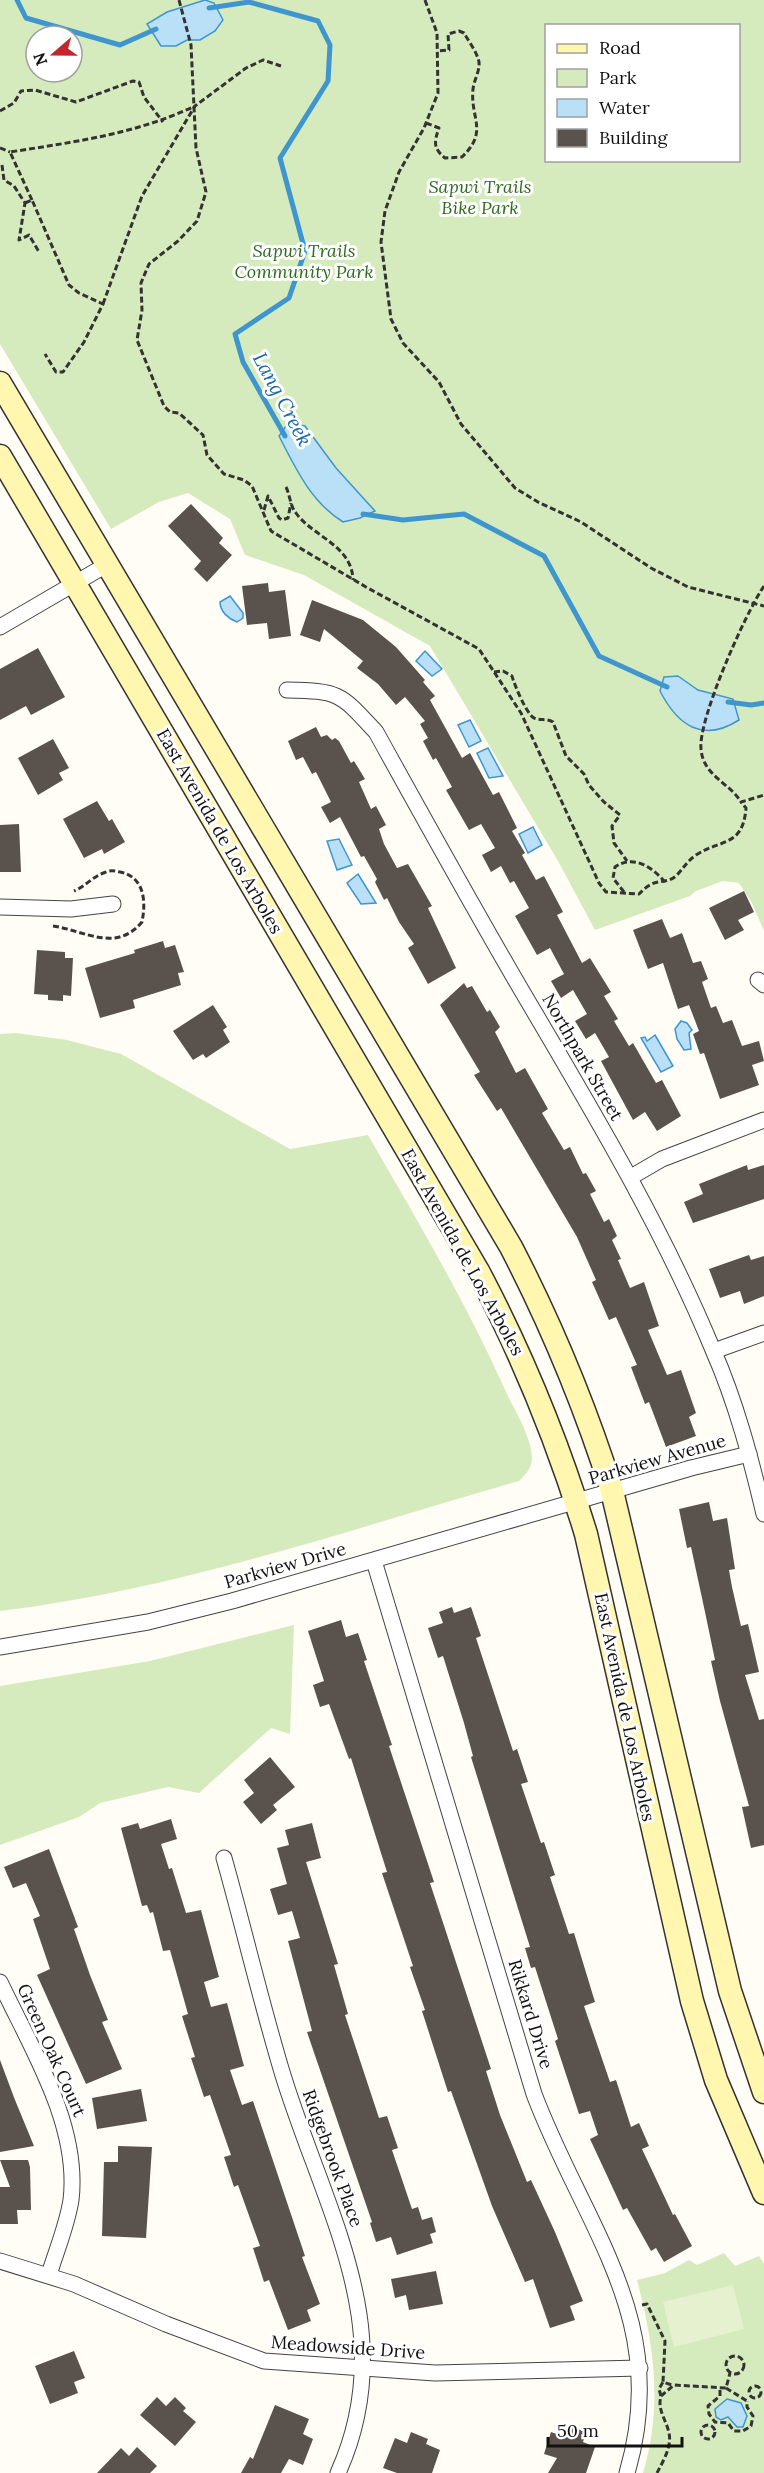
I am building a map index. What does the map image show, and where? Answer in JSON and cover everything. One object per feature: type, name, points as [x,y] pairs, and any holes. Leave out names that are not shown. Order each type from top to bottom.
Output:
[{"type":"main road","name":"East Avenida de Los Arboles","points":[[0,383],[512,1247],[559,1344],[593,1430],[612,1491],[730,1991],[764,2092]]},
{"type":"main road","name":"East Avenida de Los Arboles","points":[[0,456],[483,1280],[528,1371],[563,1459],[597,1580],[671,1918],[692,2001],[716,2080],[764,2193]]},
{"type":"street","points":[[0,627],[108,564]]},
{"type":"street","name":"Northpark Street","points":[[286,690],[326,690],[338,695],[352,705],[376,732],[515,980],[631,1177],[672,1257],[714,1351],[749,1454],[764,1514]]},
{"type":"street","points":[[0,907],[72,909],[113,904]]},
{"type":"street","points":[[631,1177],[662,1159],[764,1120]]},
{"type":"street","points":[[714,1351],[764,1333]]},
{"type":"street","name":"Parkview Avenue","points":[[576,1502],[749,1454]]},
{"type":"street","name":"Parkview Drive","points":[[0,1647],[148,1622],[374,1561],[576,1502]]},
{"type":"street","name":"Rikkard Drive","points":[[374,1561],[534,2094],[557,2152],[617,2274],[629,2308],[640,2368],[640,2403],[634,2450],[627,2473]]},
{"type":"street","name":"Ridgebrook Place","points":[[224,1858],[282,2072],[356,2288],[361,2320],[364,2369],[352,2432],[338,2473]]},
{"type":"street","name":"Green Oak Court","points":[[0,1982],[59,2109],[68,2139],[71,2200],[49,2275]]},
{"type":"street","name":"Meadowside Drive","points":[[0,2261],[49,2275],[235,2352],[264,2361],[435,2373],[510,2373],[640,2368]]},
{"type":"path","points":[[179,0],[178,6],[191,45],[196,148],[206,192],[197,221],[187,234],[159,255],[143,273],[142,310],[136,340],[164,406],[170,412],[179,412],[202,435],[207,455],[224,474],[244,480],[252,486],[272,531],[353,580],[479,649],[521,713],[599,883],[606,892],[639,894],[651,884],[665,882],[676,875],[682,866],[697,854],[729,843],[738,834],[745,819],[746,808],[735,790],[720,783],[707,765],[701,749],[704,729],[721,679],[752,603],[764,586]]},
{"type":"path","points":[[425,0],[438,33],[438,93],[426,123],[399,172],[386,211],[381,242],[391,320],[402,343],[440,382],[461,424],[515,488],[538,502],[581,522],[651,567],[688,587],[764,606]]},
{"type":"path","points":[[426,123],[439,128],[434,144],[437,151],[445,158],[462,157],[477,138],[479,126],[472,91],[480,65],[478,57],[464,33],[459,31],[448,34],[449,50],[438,51]]},
{"type":"path","points":[[0,148],[10,152],[110,137],[163,122],[195,106],[246,68],[263,60],[281,66]]},
{"type":"path","points":[[0,111],[9,107],[21,91],[34,90],[76,102],[133,81],[140,82],[144,97],[163,122]]},
{"type":"path","points":[[45,354],[56,372],[63,372],[84,342],[104,304],[142,196],[195,106]]},
{"type":"path","points":[[10,152],[69,285],[79,293],[104,304]]},
{"type":"path","points":[[2,165],[4,180],[14,186],[25,203],[19,240],[29,235],[39,252]]},
{"type":"path","points":[[25,203],[32,200]]},
{"type":"path","points":[[286,487],[296,515],[331,541],[346,558],[353,580]]},
{"type":"path","points":[[264,510],[268,496],[282,520],[288,518],[291,501]]},
{"type":"path","points":[[494,672],[503,671],[512,676],[514,687],[530,715],[535,719],[553,722],[566,756],[584,774],[589,785],[604,802],[620,815],[612,825],[614,843],[627,861]]},
{"type":"path","points":[[741,801],[764,795]]},
{"type":"path","points":[[625,893],[613,878],[615,867],[627,861],[637,861],[648,867],[665,882]]},
{"type":"path","points":[[45,925],[108,940],[122,938],[142,922],[145,895],[137,881],[128,874],[110,870],[91,878],[82,888],[72,892]]},
{"type":"path","points":[[629,2308],[647,2304],[661,2330],[666,2350],[663,2382],[659,2390],[661,2396],[659,2409],[668,2429],[670,2444],[657,2473]]},
{"type":"path","points":[[726,2388],[730,2373],[726,2365],[728,2360],[732,2357],[740,2358],[744,2365],[742,2370],[738,2374],[730,2373]]},
{"type":"path","points":[[663,2382],[720,2390],[726,2388]]},
{"type":"path","points":[[661,2396],[674,2385]]},
{"type":"path","points":[[726,2388],[747,2401]]},
{"type":"path","points":[[720,2390],[720,2396],[708,2406],[709,2414],[715,2422],[728,2423],[734,2431],[745,2430],[753,2420],[747,2407],[747,2401],[752,2396]]},
{"type":"path","points":[[711,2427],[714,2430],[713,2437],[705,2438],[702,2433],[703,2428],[711,2427],[715,2422]]},
{"type":"green space","name":"Sapwi Trails Community Park","points":[[0,0],[764,0],[764,931],[752,903],[739,883],[723,881],[696,891],[690,896],[595,930],[558,861],[430,646],[304,575],[245,555],[230,519],[188,493],[159,502],[111,529],[0,344]]},
{"type":"green space","points":[[16,1033],[67,1040],[121,1054],[290,1149],[368,1135],[458,1295],[522,1425],[529,1441],[532,1458],[530,1468],[524,1476],[519,1481],[197,1574],[132,1589],[0,1611],[0,1034]]},
{"type":"green space","points":[[294,1625],[290,1734],[271,1728],[199,1793],[168,1787],[100,1803],[79,1817],[0,1845],[0,1686],[150,1661]]},
{"type":"green space","points":[[724,2253],[735,2266],[759,2256],[764,2264],[764,2473],[643,2473],[653,2424],[654,2376],[648,2329],[637,2280],[665,2273],[689,2260],[697,2265]]},
{"type":"green space","points":[[733,2285],[744,2329],[674,2347],[663,2302]]},
{"type":"water","points":[[205,0],[214,3],[223,20],[215,31],[200,40],[187,40],[176,46],[161,46],[147,24],[167,12]]},
{"type":"water","points":[[288,423],[305,426],[336,468],[375,511],[343,522],[322,505],[305,484],[279,436]]},
{"type":"water","points":[[230,596],[243,613],[243,618],[237,622],[226,615],[220,606],[220,602]]},
{"type":"water","points":[[425,651],[442,669],[432,676],[416,661]]},
{"type":"water","points":[[678,676],[698,690],[733,699],[739,720],[714,730],[703,730],[683,722],[660,691],[664,677]]},
{"type":"water","points":[[470,720],[481,741],[469,747],[458,725]]},
{"type":"water","points":[[488,748],[503,776],[489,778],[477,753]]},
{"type":"water","points":[[533,827],[542,845],[528,853],[519,834]]},
{"type":"water","points":[[339,839],[352,865],[337,870],[327,841]]},
{"type":"water","points":[[358,874],[376,903],[361,904],[347,883]]},
{"type":"water","points":[[681,1021],[687,1023],[692,1030],[689,1033],[691,1049],[684,1050],[677,1039],[675,1029]]},
{"type":"water","points":[[655,1035],[673,1066],[661,1072],[641,1038],[645,1037],[647,1041]]},
{"type":"water","points":[[727,2399],[741,2403],[747,2416],[743,2427],[737,2427],[728,2417],[721,2420],[716,2417],[715,2409]]},
{"type":"building","points":[[191,504],[223,538],[219,543],[232,555],[207,582],[194,569],[201,561],[168,526]]},
{"type":"building","points":[[268,583],[269,592],[285,590],[291,636],[269,639],[267,623],[247,625],[242,586]]},
{"type":"building","points":[[312,600],[363,620],[396,647],[425,680],[423,682],[435,696],[430,700],[462,758],[470,753],[493,795],[499,792],[517,828],[512,831],[525,853],[522,855],[536,880],[544,876],[563,912],[557,915],[582,963],[590,958],[611,992],[604,996],[618,1019],[614,1021],[629,1046],[633,1043],[656,1083],[662,1080],[681,1116],[657,1131],[645,1112],[633,1120],[601,1061],[609,1057],[595,1033],[586,1039],[575,1021],[587,1014],[573,990],[561,998],[551,981],[564,974],[550,948],[537,955],[515,916],[529,908],[514,881],[510,883],[501,866],[491,872],[482,855],[495,848],[481,824],[469,830],[446,790],[452,787],[436,758],[433,760],[423,741],[428,738],[420,724],[425,721],[405,697],[396,705],[378,684],[357,668],[363,661],[324,629],[320,642],[300,635]]},
{"type":"building","points":[[38,648],[65,697],[31,715],[26,706],[0,720],[0,669]]},
{"type":"building","points":[[316,727],[321,737],[327,735],[332,740],[335,738],[339,741],[351,763],[354,761],[365,779],[359,782],[371,809],[376,806],[386,825],[379,829],[384,844],[397,868],[408,864],[432,906],[428,908],[456,968],[428,984],[408,948],[414,944],[387,898],[384,900],[375,882],[377,879],[364,856],[361,857],[340,817],[330,823],[321,807],[331,802],[316,772],[312,774],[303,757],[296,760],[288,741]]},
{"type":"building","points":[[53,739],[69,768],[59,773],[63,780],[38,795],[18,758]]},
{"type":"building","points":[[97,801],[109,821],[112,819],[125,842],[104,854],[102,849],[84,858],[63,819]]},
{"type":"building","points":[[19,824],[21,872],[0,872],[0,825]]},
{"type":"building","points":[[744,891],[754,912],[738,920],[744,930],[725,940],[709,908]]},
{"type":"building","points":[[662,919],[670,938],[682,933],[693,963],[701,961],[708,979],[702,982],[711,1008],[716,1006],[723,1023],[732,1020],[742,1046],[759,1041],[764,1061],[752,1065],[759,1085],[720,1099],[704,1053],[700,1054],[693,1034],[699,1031],[689,1005],[678,1009],[663,963],[648,969],[633,930]]},
{"type":"building","points":[[163,941],[165,948],[175,945],[184,972],[178,973],[181,985],[133,1000],[135,1008],[100,1018],[85,968],[135,953],[134,950]]},
{"type":"building","points":[[37,950],[65,952],[65,958],[73,958],[71,996],[63,995],[63,1001],[48,1000],[48,995],[34,994]]},
{"type":"building","points":[[464,983],[467,988],[472,986],[487,1012],[490,1010],[500,1027],[495,1032],[516,1073],[525,1068],[548,1109],[542,1113],[564,1150],[570,1147],[583,1174],[586,1173],[596,1191],[590,1194],[604,1222],[609,1219],[617,1236],[612,1240],[630,1288],[644,1282],[659,1326],[648,1330],[667,1375],[681,1370],[696,1413],[689,1417],[696,1436],[666,1447],[649,1402],[645,1404],[631,1367],[637,1365],[616,1317],[609,1320],[592,1282],[596,1280],[577,1237],[501,1108],[497,1111],[474,1075],[480,1072],[440,1005]]},
{"type":"building","points":[[213,1005],[227,1027],[223,1030],[230,1042],[206,1058],[203,1054],[193,1060],[173,1031]]},
{"type":"building","points":[[747,1165],[748,1170],[764,1165],[764,1199],[693,1223],[684,1202],[703,1194],[699,1184]]},
{"type":"building","points":[[749,1255],[751,1260],[764,1256],[764,1296],[744,1304],[740,1291],[720,1298],[709,1269]]},
{"type":"building","points":[[709,1502],[713,1521],[727,1518],[735,1569],[729,1570],[732,1587],[741,1626],[748,1624],[759,1672],[745,1675],[759,1720],[764,1719],[764,1845],[751,1848],[742,1807],[749,1806],[720,1701],[711,1661],[715,1660],[705,1612],[691,1547],[687,1548],[679,1509]]},
{"type":"building","points":[[452,1607],[454,1613],[471,1607],[481,1636],[476,1638],[513,1751],[517,1749],[528,1782],[521,1784],[541,1843],[544,1842],[555,1875],[550,1877],[569,1934],[574,1933],[595,2002],[584,2006],[610,2082],[616,2080],[631,2127],[639,2123],[649,2146],[642,2149],[673,2215],[675,2214],[692,2246],[664,2262],[656,2248],[651,2251],[627,2208],[623,2210],[590,2139],[598,2135],[590,2111],[579,2114],[555,2041],[558,2039],[535,1967],[531,1968],[525,1948],[530,1947],[471,1757],[473,1756],[464,1723],[443,1656],[438,1658],[428,1628],[443,1623],[439,1612]]},
{"type":"building","points":[[341,1620],[346,1637],[358,1633],[367,1660],[364,1661],[392,1745],[389,1746],[434,1882],[430,1883],[491,2069],[486,2071],[500,2115],[527,2182],[531,2180],[583,2301],[570,2306],[575,2320],[550,2328],[533,2279],[525,2282],[492,2206],[451,2091],[448,2092],[422,2011],[425,2010],[410,1967],[413,1966],[382,1873],[387,1872],[351,1758],[349,1759],[329,1704],[320,1707],[313,1685],[324,1681],[308,1631]]},
{"type":"building","points":[[270,1757],[295,1787],[273,1805],[277,1810],[261,1824],[243,1802],[254,1793],[244,1780]]},
{"type":"building","points":[[171,1819],[177,1839],[161,1844],[169,1869],[172,1868],[186,1913],[201,1910],[219,1977],[204,1982],[211,2007],[227,2003],[244,2066],[230,2070],[242,2105],[253,2101],[305,2256],[302,2257],[320,2304],[307,2310],[311,2321],[288,2330],[269,2280],[264,2282],[253,2248],[260,2246],[238,2185],[234,2187],[224,2157],[231,2155],[210,2095],[204,2097],[191,2058],[195,2057],[182,2016],[188,2014],[170,1950],[163,1951],[153,1912],[150,1913],[147,1905],[142,1906],[121,1828],[138,1823],[140,1829]]},
{"type":"building","points":[[312,1823],[321,1858],[306,1862],[338,1964],[334,1965],[348,2014],[345,2015],[379,2118],[387,2116],[398,2148],[392,2150],[412,2209],[418,2207],[422,2220],[432,2217],[436,2232],[430,2234],[433,2243],[397,2255],[391,2237],[376,2242],[370,2223],[372,2222],[307,2032],[312,2031],[288,1941],[300,1938],[292,1911],[278,1915],[270,1889],[287,1884],[277,1848],[289,1845],[285,1830]]},
{"type":"building","points":[[49,1849],[78,1927],[74,1929],[108,2020],[102,2022],[122,2069],[86,2084],[37,1975],[50,1969],[33,1919],[40,1916],[26,1883],[13,1888],[4,1867]]},
{"type":"building","points":[[0,2060],[15,2100],[34,2146],[0,2152]]},
{"type":"building","points":[[141,2089],[147,2121],[97,2129],[92,2098]]},
{"type":"building","points":[[118,2146],[152,2147],[146,2238],[102,2236],[104,2162],[118,2162]]},
{"type":"building","points":[[0,2160],[28,2160],[30,2167],[31,2210],[17,2210],[18,2224],[0,2224],[0,2187],[10,2187]]},
{"type":"building","points":[[436,2271],[443,2304],[409,2310],[406,2295],[395,2298],[391,2279]]},
{"type":"building","points":[[74,2351],[85,2378],[74,2382],[78,2393],[50,2404],[35,2366]]},
{"type":"building","points":[[157,2397],[166,2406],[175,2397],[186,2408],[183,2411],[196,2422],[175,2446],[140,2415]]},
{"type":"building","points":[[275,2405],[309,2419],[303,2434],[313,2439],[303,2465],[289,2459],[281,2473],[241,2473],[250,2457],[253,2459]]},
{"type":"building","points":[[566,2425],[586,2432],[583,2442],[595,2447],[586,2473],[548,2473],[557,2458],[544,2454],[551,2432],[562,2436]]},
{"type":"building","points":[[411,2432],[428,2439],[426,2444],[440,2450],[432,2473],[397,2473],[383,2468],[395,2438],[407,2443]]},
{"type":"building","points":[[137,2447],[157,2466],[150,2473],[97,2473],[121,2448],[129,2456]]},
{"type":"waterway","name":"Lang Creek","points":[[17,0],[26,18],[120,45],[156,29]]},
{"type":"waterway","name":"Lang Creek","points":[[209,8],[249,2],[318,21],[330,45],[328,81],[280,158],[305,251],[289,298],[235,334],[243,362],[285,436]]},
{"type":"waterway","name":"Lang Creek","points":[[363,514],[403,520],[464,514],[544,556],[599,656],[667,687]]},
{"type":"waterway","name":"Lang Creek","points":[[728,702],[751,705],[764,703]]},
{"type":"park label","name":"Sapwi Trails Bike Park","points":[[480,196]]}]
